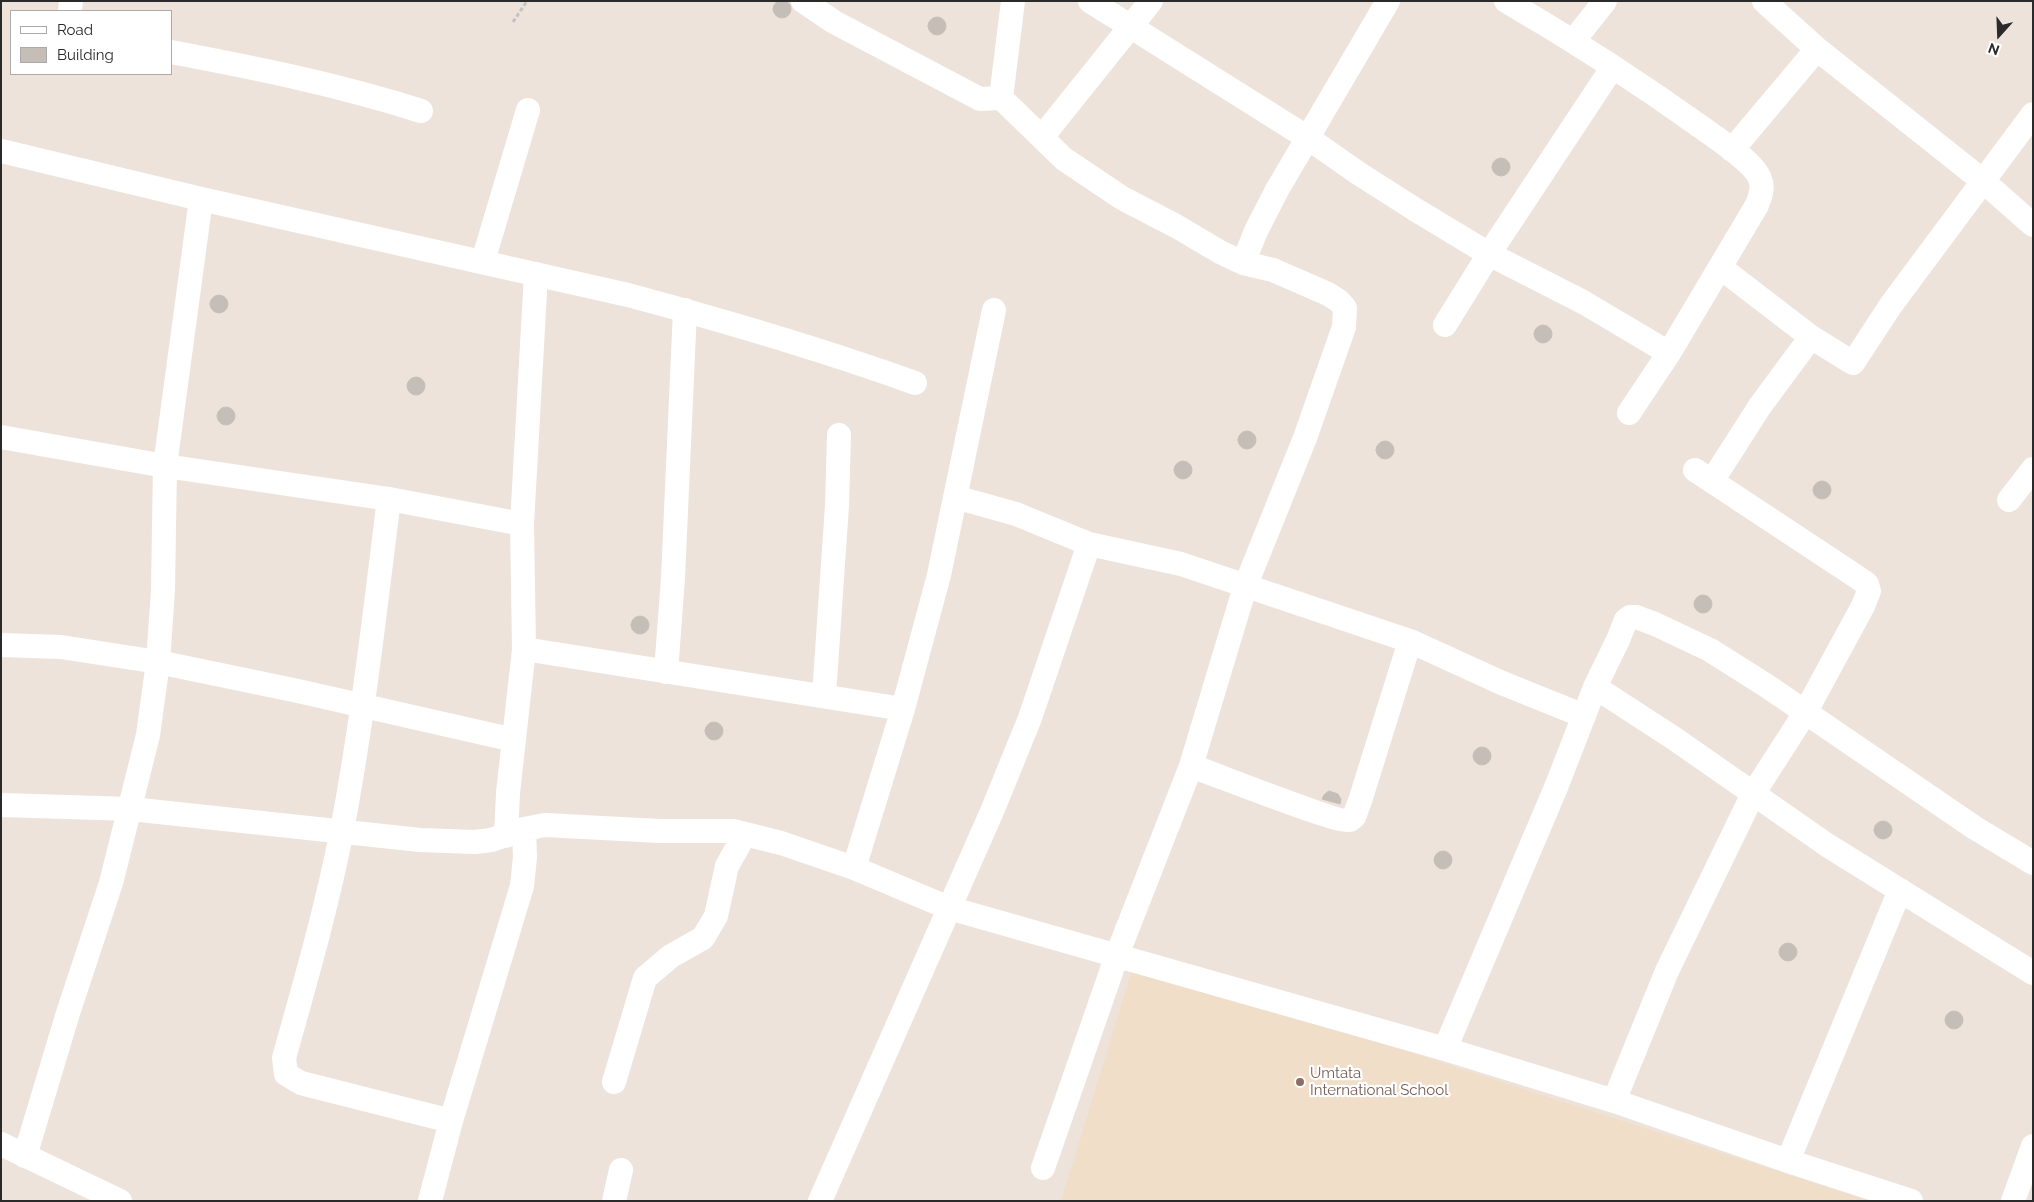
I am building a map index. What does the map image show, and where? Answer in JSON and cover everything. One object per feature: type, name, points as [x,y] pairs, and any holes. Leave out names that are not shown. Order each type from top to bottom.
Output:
[{"type":"street","points":[[804,1],[834,22],[980,99],[1001,98],[1064,159],[1122,198],[1176,226],[1220,252],[1243,263],[1273,270],[1328,294],[1340,301],[1345,308],[1346,316],[1305,438],[1245,587],[1190,766],[1117,955],[1043,1168]]},
{"type":"street","points":[[1001,98],[1013,1]]},
{"type":"street","points":[[1090,1],[1308,138],[1358,173],[1489,254],[1583,302],[1669,353]]},
{"type":"street","points":[[1042,137],[1151,1]]},
{"type":"street","points":[[1243,263],[1256,231],[1277,190],[1388,1]]},
{"type":"street","points":[[1506,1],[1574,40],[1612,68],[1656,95],[1732,150],[1760,179],[1762,191],[1757,205],[1669,353],[1629,413]]},
{"type":"street","points":[[1574,40],[1605,1]]},
{"type":"street","points":[[1780,6],[1817,49],[1983,181],[2033,225]]},
{"type":"street","points":[[1732,150],[1817,49]]},
{"type":"street","points":[[172,52],[334,86],[422,111]]},
{"type":"street","points":[[1445,325],[1489,254],[1612,68]]},
{"type":"street","points":[[483,261],[528,110]]},
{"type":"street","points":[[1721,268],[1811,337],[1853,364],[1891,304],[2033,114]]},
{"type":"street","points":[[1,151],[201,199],[483,261],[685,310],[861,363],[915,383]]},
{"type":"street","points":[[25,1156],[68,1013],[111,883],[148,735],[158,662],[164,590],[165,466],[201,199]]},
{"type":"street","points":[[430,1201],[451,1121],[522,886],[526,856],[515,833],[508,793],[524,649],[522,524],[536,274]]},
{"type":"street","points":[[666,672],[673,578],[685,310]]},
{"type":"street","points":[[854,868],[903,709],[937,583],[994,310]]},
{"type":"street","points":[[1614,1101],[1667,971],[1753,794],[1805,713],[1868,596],[1869,588],[1867,584],[1703,476],[1760,406],[1811,337]]},
{"type":"street","points":[[824,695],[837,506],[839,435]]},
{"type":"street","points":[[1,437],[165,466],[389,499],[522,524]]},
{"type":"street","points":[[2009,500],[2033,469]]},
{"type":"street","points":[[955,497],[1016,514],[1089,544],[1181,564],[1410,641],[1502,683],[1584,716]]},
{"type":"street","points":[[389,499],[364,706],[342,832],[284,1058],[286,1074],[301,1083],[451,1121]]},
{"type":"street","points":[[820,1201],[948,908],[970,863],[1030,718],[1089,544]]},
{"type":"street","points":[[1445,1049],[1595,687],[1626,620],[1636,617],[1710,650],[1974,828],[2033,863]]},
{"type":"street","points":[[1190,766],[1343,821],[1350,820],[1354,817],[1360,801],[1410,641]]},
{"type":"street","points":[[1,645],[61,647],[158,662],[514,740]]},
{"type":"street","points":[[524,649],[903,709]]},
{"type":"street","points":[[1595,687],[1675,739],[1826,845],[2033,973]]},
{"type":"street","points":[[1,806],[130,809],[420,840],[475,842],[545,825],[733,831],[781,843],[854,868],[948,908],[1445,1049],[1614,1101],[1911,1201]]},
{"type":"street","points":[[614,1082],[645,978],[671,956],[703,938],[716,916],[727,866],[745,834]]},
{"type":"street","points":[[1788,1161],[1900,890]]},
{"type":"street","points":[[1,1144],[120,1201]]},
{"type":"street","points":[[2013,1201],[2033,1146]]},
{"type":"street","points":[[614,1201],[621,1170]]},
{"type":"path","points":[[513,22],[527,1]]},
{"type":"shaded area","name":"Umtata International School","points":[[1134,963],[1870,1201],[1061,1201]]},
{"type":"building","points":[[782,0],[788,3],[791,9],[788,15],[782,18],[776,15],[773,9],[776,3]]},
{"type":"building","points":[[933,17],[941,17],[946,22],[944,33],[933,35],[928,30],[928,22]]},
{"type":"building","points":[[1497,158],[1505,158],[1510,163],[1508,174],[1497,176],[1492,171],[1492,163]]},
{"type":"building","points":[[215,295],[223,295],[228,300],[226,311],[215,313],[210,308],[210,300]]},
{"type":"building","points":[[1539,325],[1547,325],[1552,330],[1550,341],[1539,343],[1534,338],[1534,330]]},
{"type":"building","points":[[412,377],[420,377],[425,382],[423,393],[412,395],[407,390],[407,382]]},
{"type":"building","points":[[222,407],[230,407],[235,412],[233,423],[222,425],[217,420],[217,412]]},
{"type":"building","points":[[1243,431],[1251,431],[1256,436],[1254,447],[1243,449],[1238,444],[1238,436]]},
{"type":"building","points":[[1381,441],[1389,441],[1394,446],[1392,457],[1381,459],[1376,454],[1376,446]]},
{"type":"building","points":[[1179,461],[1187,461],[1192,466],[1190,477],[1179,479],[1174,474],[1174,466]]},
{"type":"building","points":[[1818,481],[1826,481],[1831,486],[1829,497],[1818,499],[1813,494],[1813,486]]},
{"type":"building","points":[[1699,595],[1707,595],[1712,600],[1710,611],[1699,613],[1694,608],[1694,600]]},
{"type":"building","points":[[636,616],[644,616],[649,621],[647,632],[636,634],[631,629],[631,621]]},
{"type":"building","points":[[710,722],[718,722],[723,727],[721,738],[710,740],[705,735],[705,727]]},
{"type":"building","points":[[1478,747],[1486,747],[1491,752],[1489,763],[1478,765],[1473,760],[1473,752]]},
{"type":"building","points":[[1329,791],[1338,794],[1341,799],[1340,804],[1322,799]]},
{"type":"building","points":[[1879,821],[1887,821],[1892,826],[1890,837],[1879,839],[1874,834],[1874,826]]},
{"type":"building","points":[[1439,851],[1447,851],[1452,856],[1450,867],[1439,869],[1434,864],[1434,856]]},
{"type":"building","points":[[1784,943],[1792,943],[1797,948],[1795,959],[1784,961],[1779,956],[1779,948]]},
{"type":"building","points":[[1950,1011],[1958,1011],[1963,1016],[1961,1027],[1950,1029],[1945,1024],[1945,1016]]},
{"type":"place","name":"Umtata International School","points":[[1300,1082]]}]
